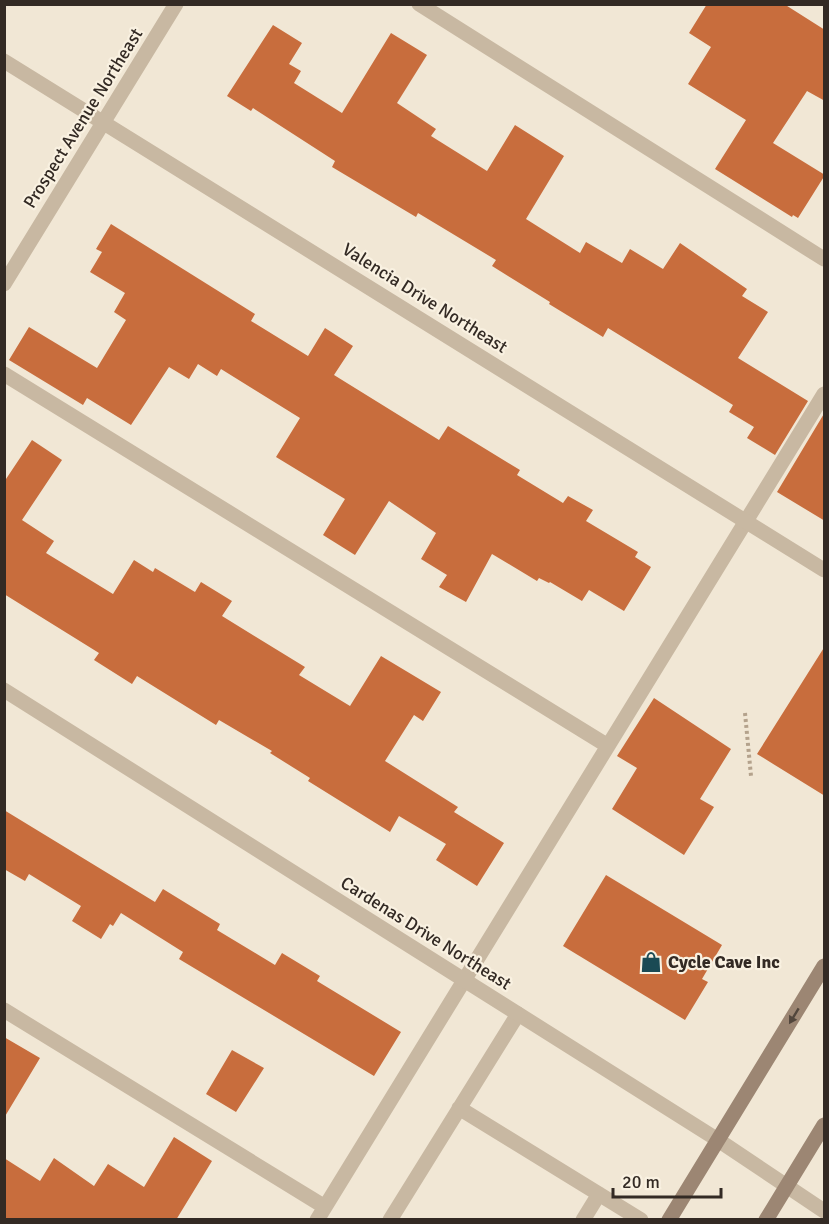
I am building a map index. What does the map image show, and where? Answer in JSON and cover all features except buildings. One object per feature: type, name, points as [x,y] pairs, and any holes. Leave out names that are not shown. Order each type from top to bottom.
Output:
[{"type":"main road","points":[[669,1220],[825,966]]},
{"type":"main road","points":[[766,1220],[825,1125]]},
{"type":"street","name":"Prospect Avenue Northeast","points":[[4,284],[176,4]]},
{"type":"street","points":[[419,4],[825,259]]},
{"type":"street","name":"Valencia Drive Northeast","points":[[4,60],[825,570]]},
{"type":"street","points":[[4,374],[608,746]]},
{"type":"street","points":[[4,1010],[321,1213],[825,394]]},
{"type":"street","name":"Cardenas Drive Northeast","points":[[4,690],[718,1140],[825,1211]]},
{"type":"street","points":[[392,1219],[518,1014]]},
{"type":"street","points":[[459,1108],[640,1220]]},
{"type":"street","points":[[583,1220],[599,1194]]},
{"type":"path","points":[[746,713],[751,776]]},
{"type":"place","name":"Cycle Cave Inc","points":[[651,962]]}]
